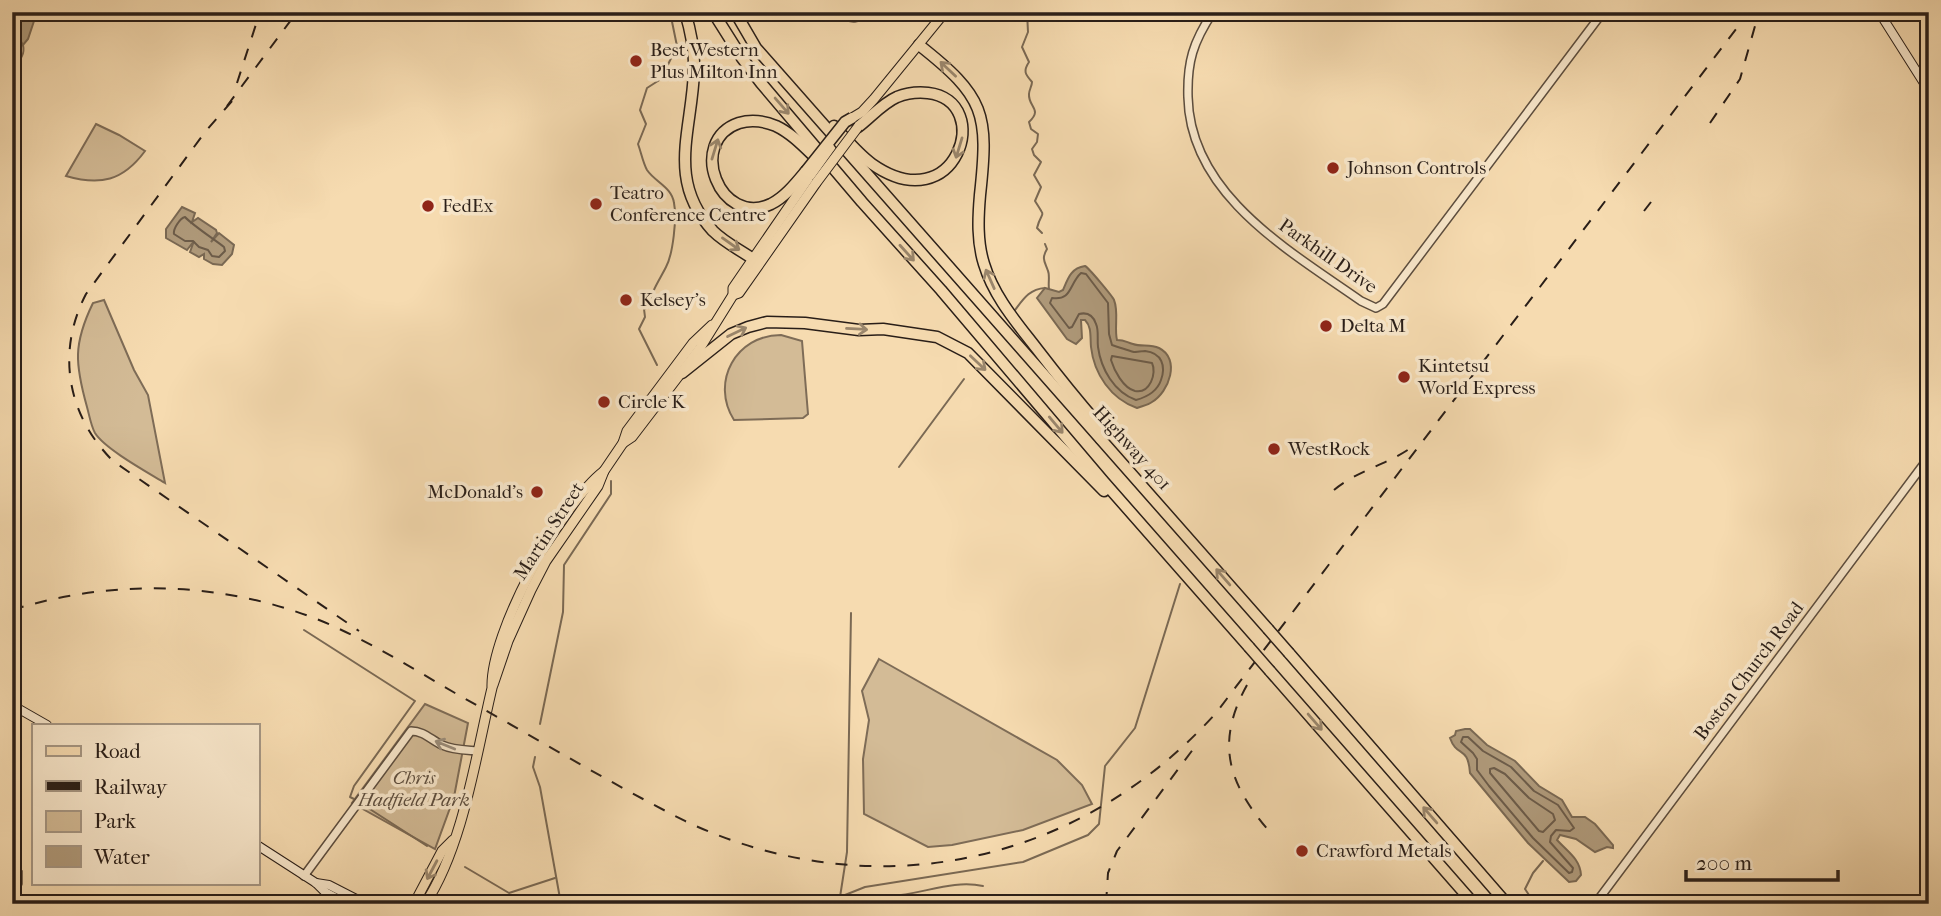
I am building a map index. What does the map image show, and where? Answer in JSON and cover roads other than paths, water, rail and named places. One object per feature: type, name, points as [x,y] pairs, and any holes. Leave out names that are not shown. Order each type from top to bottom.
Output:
[{"type":"highway","points":[[685,12],[694,54],[692,93],[683,151],[690,194],[697,211],[715,232],[753,259]]},
{"type":"highway","points":[[713,12],[761,83],[862,202],[1474,904]]},
{"type":"highway","name":"Highway 401","points":[[736,12],[756,48],[1102,442],[1184,531],[1507,904]]},
{"type":"highway","points":[[815,12],[854,16],[879,12]]},
{"type":"highway","points":[[919,45],[961,82],[979,111],[985,139],[978,229],[984,265],[993,286],[1006,309],[1098,424],[1102,442]]},
{"type":"highway","points":[[804,103],[827,119],[862,156],[875,166],[905,178],[921,180],[935,177],[957,158],[963,136],[958,113],[943,97],[919,92],[894,99],[857,119],[845,122],[811,176],[772,203],[750,209],[739,206],[723,194],[711,160],[712,149],[718,138],[735,125],[747,121],[762,121],[789,134],[862,202]]},
{"type":"highway","points":[[682,373],[731,334],[767,323],[784,321],[859,330],[883,329],[918,332],[937,337],[968,354],[1107,495],[1121,502]]},
{"type":"main road","points":[[857,119],[945,12]]},
{"type":"main road","points":[[1879,12],[1929,91]]},
{"type":"main road","name":"Martin Street","points":[[623,443],[632,437],[682,373],[733,295],[733,288],[811,176]]},
{"type":"main road","name":"Martin Street","points":[[733,295],[739,293],[811,176]]},
{"type":"main road","name":"Martin Street","points":[[428,902],[451,855],[470,788],[492,688],[498,678],[508,641],[531,590],[546,561],[598,486],[604,471],[623,443],[626,431],[693,343],[712,326]]},
{"type":"main road","points":[[12,705],[45,724]]},
{"type":"main road","name":"Martin Street","points":[[414,904],[442,851],[454,839]]},
{"type":"main road","points":[[259,846],[304,876],[366,904]]},
{"type":"main road","points":[[317,883],[325,892],[347,904]]},
{"type":"street","name":"Parkhill Drive","points":[[1213,12],[1193,46],[1187,80],[1191,125],[1201,158],[1214,179],[1267,233],[1361,301],[1376,308],[1388,298],[1603,12]]},
{"type":"street","name":"Boston Church Road","points":[[1595,904],[1929,457]]},
{"type":"street","points":[[304,876],[411,731],[452,749],[477,751]]},
{"type":"water","points":[[12,12],[37,12],[28,39],[23,45],[12,26]]},
{"type":"water","points":[[182,207],[195,213],[192,222],[198,218],[216,230],[211,242],[219,233],[234,245],[232,254],[222,265],[204,259],[204,254],[199,257],[190,252],[194,241],[187,250],[166,238],[166,229]]},
{"type":"water","points":[[1085,266],[1114,300],[1117,340],[1159,348],[1170,360],[1167,383],[1158,397],[1149,404],[1137,408],[1128,404],[1105,384],[1096,367],[1090,329],[1085,320],[1081,320],[1082,338],[1076,344],[1067,339],[1037,298],[1045,288],[1059,292],[1063,290],[1073,271]]},
{"type":"water","points":[[1470,729],[1487,745],[1515,761],[1539,786],[1562,800],[1572,817],[1585,817],[1595,824],[1613,848],[1607,847],[1595,852],[1576,839],[1560,835],[1557,840],[1573,856],[1580,869],[1581,875],[1576,881],[1569,882],[1528,843],[1470,773],[1465,755],[1456,748],[1450,738],[1456,731]]},
{"type":"waterway","points":[[657,365],[639,329],[645,317],[644,309],[649,307],[653,291],[671,254],[675,210],[673,197],[647,170],[638,144],[646,124],[640,110],[647,88],[661,79],[677,46],[670,12]]},
{"type":"waterway","points":[[1027,12],[1028,32],[1022,47],[1029,62],[1026,68],[1032,82],[1029,98],[1035,111],[1029,122],[1031,129],[1038,134],[1032,149],[1041,162],[1034,175],[1041,187],[1035,201],[1042,213],[1037,228],[1042,233]]},
{"type":"waterway","points":[[12,64],[22,57],[23,45]]},
{"type":"waterway","points":[[1045,244],[1047,249],[1044,258],[1049,273],[1049,289]]},
{"type":"waterway","points":[[1015,310],[1031,292],[1045,288]]},
{"type":"waterway","points":[[899,467],[964,379]]},
{"type":"waterway","points":[[540,724],[563,612],[564,565],[611,494],[611,481]]},
{"type":"waterway","points":[[851,613],[847,852],[840,897],[865,887],[1023,862],[1088,835],[1099,824],[1105,766],[1135,728],[1180,584]]},
{"type":"waterway","points":[[304,630],[415,701],[354,786],[350,797],[354,799]]},
{"type":"waterway","points":[[535,757],[533,767],[540,787],[561,904]]},
{"type":"waterway","points":[[362,804],[427,846]]},
{"type":"waterway","points":[[1535,904],[1525,889],[1543,861]]},
{"type":"waterway","points":[[465,867],[509,893],[555,878]]},
{"type":"waterway","points":[[831,904],[851,896],[902,895],[960,884],[983,886]]},
{"type":"railway","points":[[237,83],[260,12]]},
{"type":"railway","points":[[227,106],[297,12]]},
{"type":"railway","points":[[12,610],[90,593],[130,589],[208,592],[248,598],[286,608],[324,622],[374,647],[687,822],[758,849],[829,863],[900,866],[970,857],[1038,837],[1102,806],[1162,765],[1216,713],[1749,12]]},
{"type":"railway","points":[[1710,123],[1740,79],[1759,12]]},
{"type":"railway","points":[[232,101],[205,132],[86,294],[71,338],[69,360],[76,403],[97,443],[113,461],[359,631]]},
{"type":"railway","points":[[1644,211],[1651,202]]},
{"type":"railway","points":[[1334,490],[1416,444]]},
{"type":"railway","points":[[1247,685],[1231,726],[1231,762],[1244,796],[1269,831]]},
{"type":"railway","points":[[1106,904],[1108,873],[1117,851],[1194,748]]},
{"type":"place","name":"Best Western Plus Milton Inn","points":[[636,61]]},
{"type":"place","name":"Johnson Controls","points":[[1333,168]]},
{"type":"place","name":"Teatro Conference Centre","points":[[596,204]]},
{"type":"place","name":"FedEx","points":[[428,206]]},
{"type":"place","name":"Kelsey's","points":[[626,300]]},
{"type":"place","name":"Delta M","points":[[1326,326]]},
{"type":"place","name":"Kintetsu World Express","points":[[1404,377]]},
{"type":"place","name":"Circle K","points":[[604,402]]},
{"type":"place","name":"WestRock","points":[[1274,449]]},
{"type":"place","name":"McDonald's","points":[[537,492]]},
{"type":"place","name":"Crawford Metals","points":[[1302,851]]},
{"type":"park label","name":"Chris Hadfield Park","points":[[414,789]]}]
